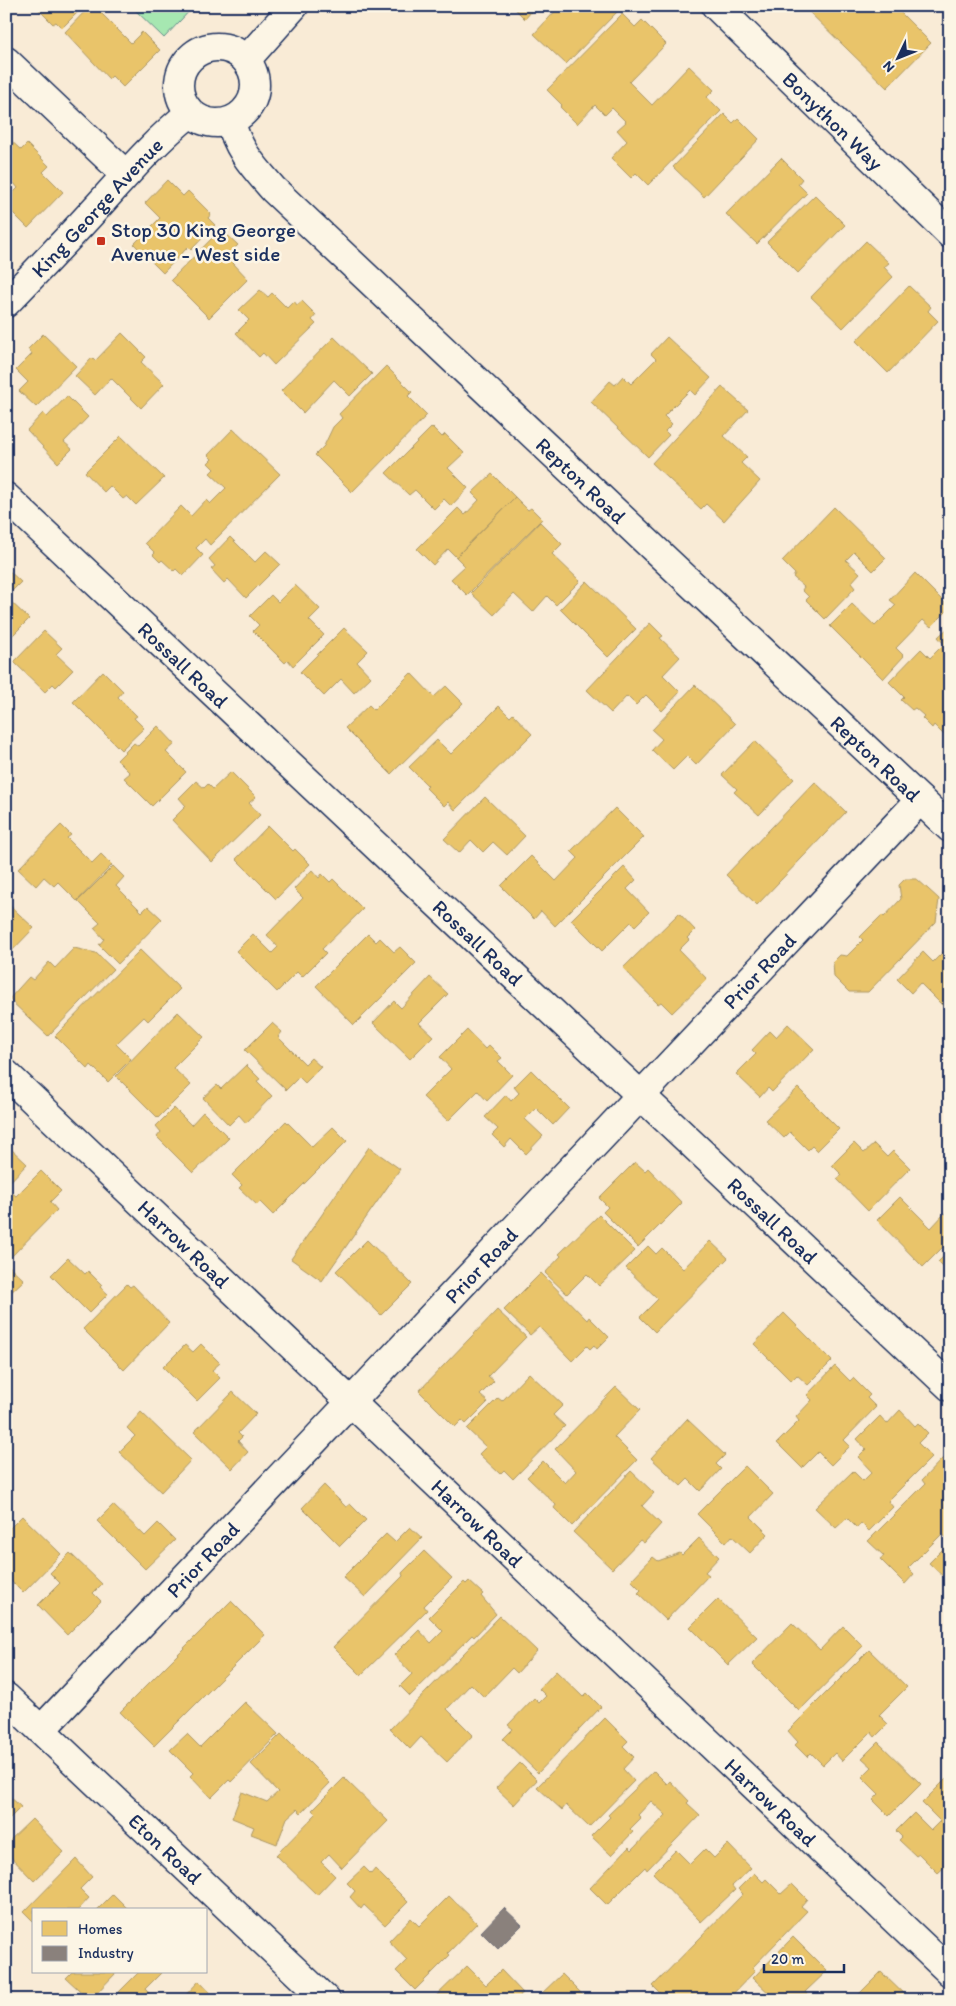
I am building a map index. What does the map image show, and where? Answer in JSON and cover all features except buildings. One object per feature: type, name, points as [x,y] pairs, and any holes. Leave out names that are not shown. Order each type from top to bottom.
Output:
[{"type":"street","points":[[246,60],[294,6]]},
{"type":"street","name":"Bonython Way","points":[[716,6],[950,234]]},
{"type":"street","points":[[216,46],[229,48],[241,54],[250,65],[255,77],[256,90],[251,104],[243,114],[231,121],[215,124],[202,120],[190,113],[182,102],[178,89],[179,77],[184,64],[193,54],[205,48],[216,46]]},
{"type":"street","points":[[6,61],[126,174]]},
{"type":"street","name":"King George Avenue","points":[[6,303],[97,208],[126,174],[174,126],[190,113]]},
{"type":"street","name":"Repton Road","points":[[231,121],[234,135],[242,151],[273,189],[950,828]]},
{"type":"street","name":"Rossall Road","points":[[6,497],[950,1387]]},
{"type":"street","name":"Prior Road","points":[[41,1730],[920,800]]},
{"type":"street","name":"Harrow Road","points":[[6,1074],[950,1972]]},
{"type":"street","name":"Eton Road","points":[[6,1697],[326,2000]]},
{"type":"green space","points":[[131,6],[194,6],[164,38]]},
{"type":"place","name":"Stop 30 King George Avenue - West side","points":[[101,241]]}]
